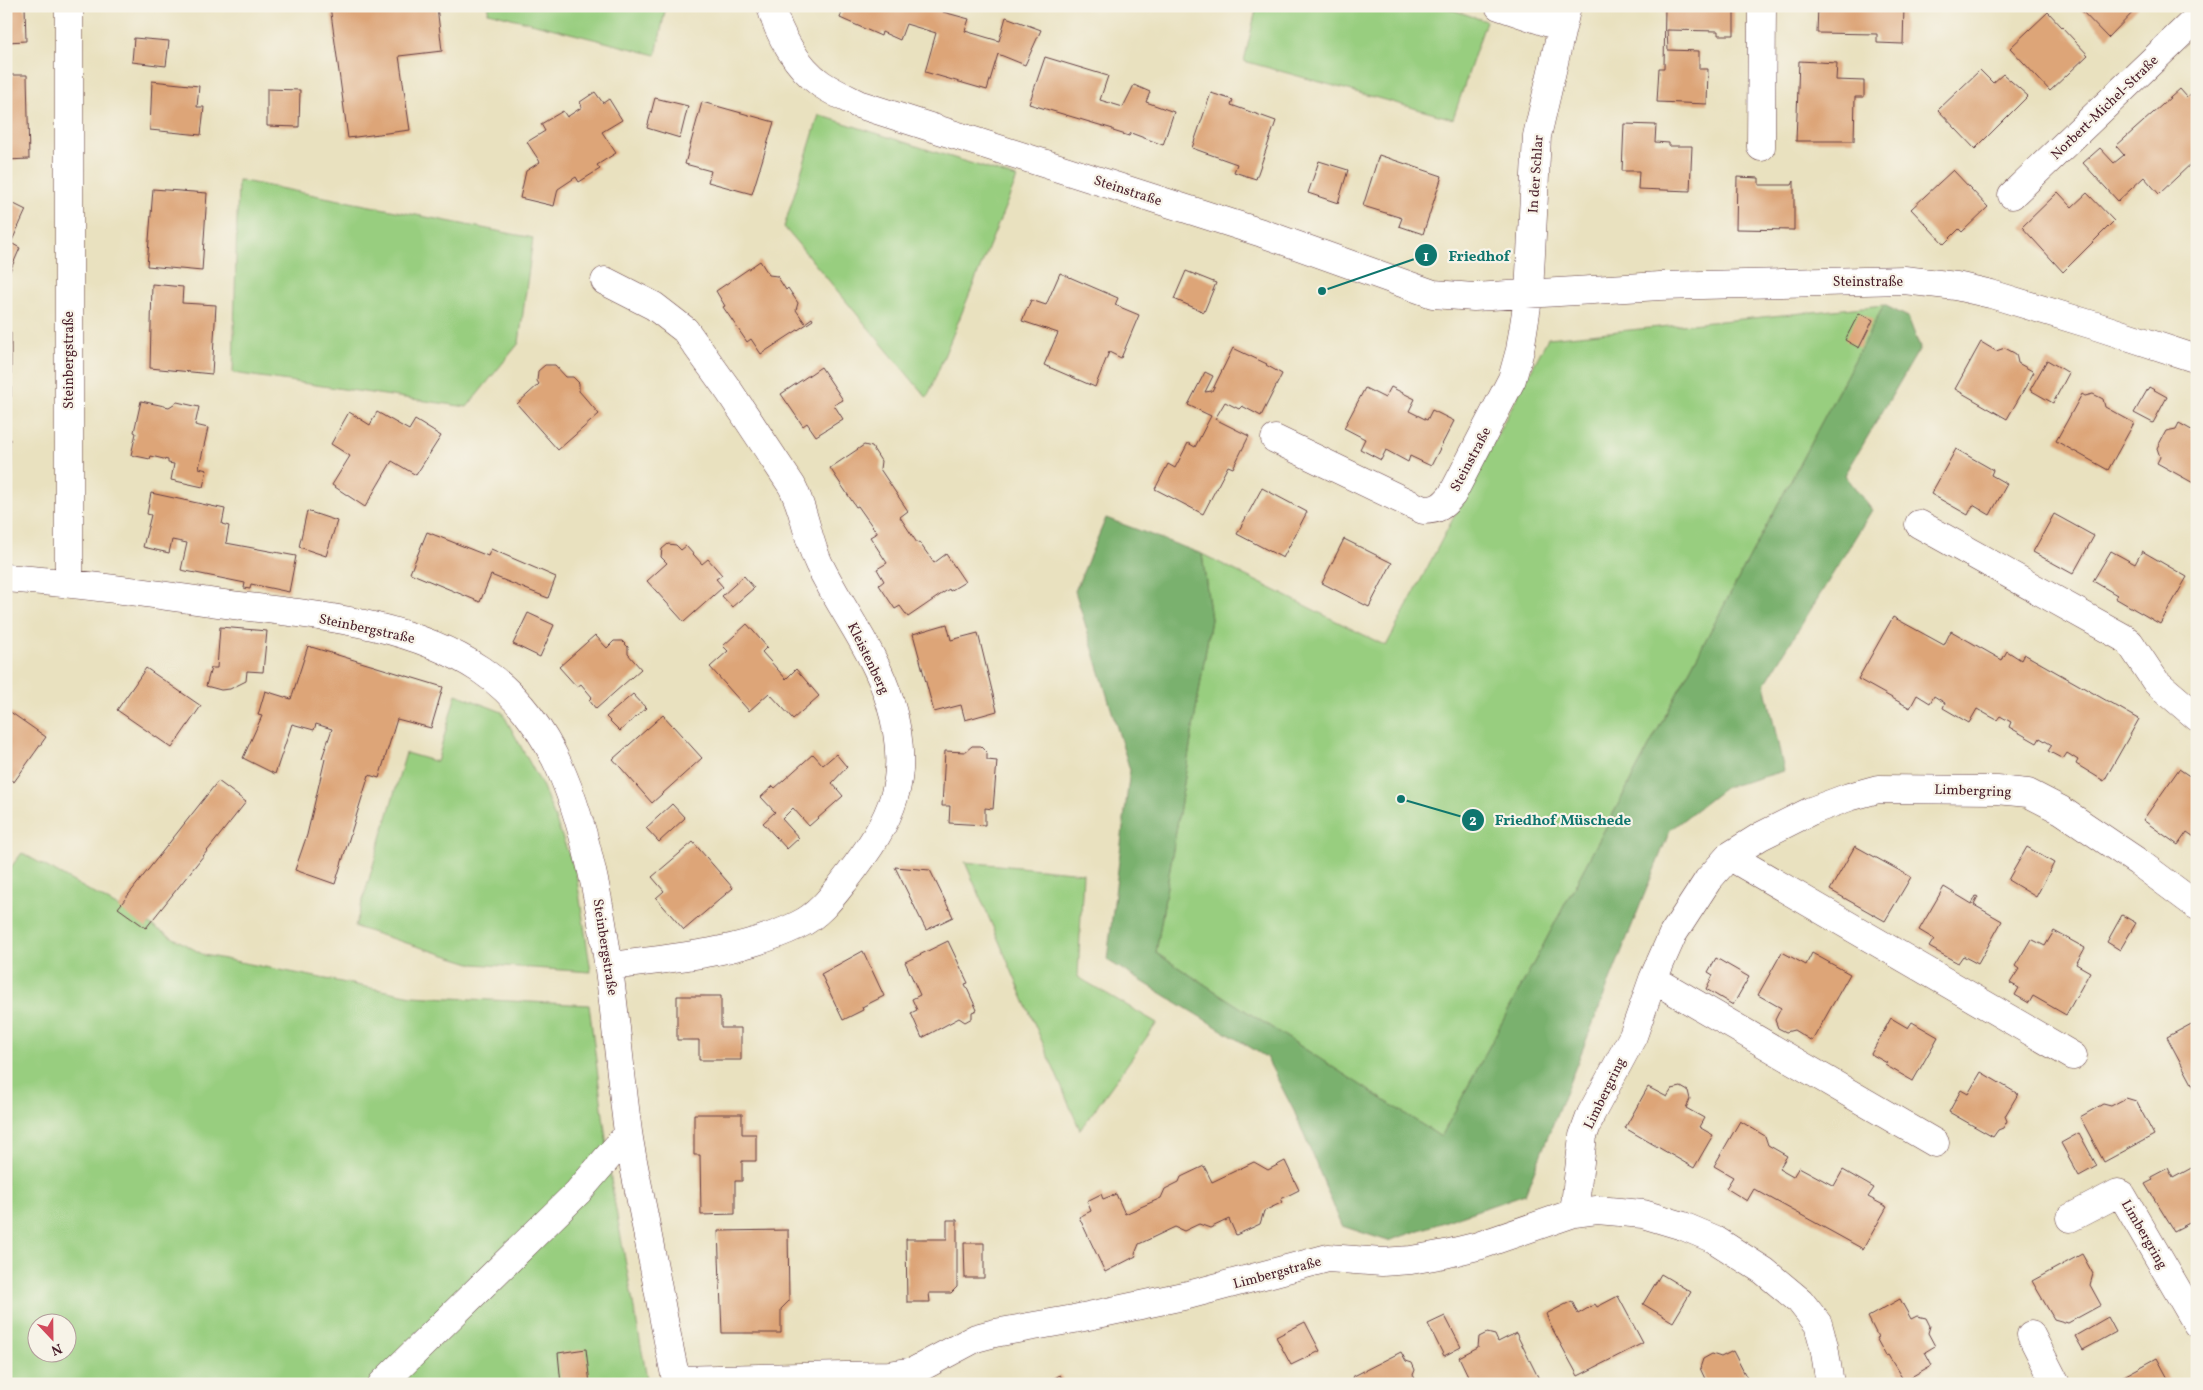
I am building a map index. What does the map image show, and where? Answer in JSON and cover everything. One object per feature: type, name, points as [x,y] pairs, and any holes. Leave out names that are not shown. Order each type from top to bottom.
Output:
[{"type":"street","name":"Steinbergstraße","points":[[69,6],[69,582],[367,625],[419,639],[482,671],[500,684],[535,724],[561,769],[574,800],[585,836],[610,966],[628,1134],[676,1382]]},
{"type":"street","name":"Steinstraße","points":[[771,6],[783,37],[804,68],[819,83],[858,104],[1262,233],[1415,289],[1454,297],[1660,286],[1904,280],[1956,286],[1991,294],[2197,359]]},
{"type":"street","name":"In der Schlar","points":[[1498,6],[1564,16],[1537,136],[1529,293]]},
{"type":"street","points":[[1761,147],[1762,6]]},
{"type":"street","name":"Norbert-Michel-Straße","points":[[2012,195],[2197,18]]},
{"type":"street","name":"Kleistenberg","points":[[605,281],[654,306],[685,330],[792,486],[798,498],[820,565],[879,672],[895,722],[900,756],[897,792],[882,828],[861,860],[815,916],[778,934],[710,953],[610,966]]},
{"type":"street","name":"Steinstraße","points":[[1275,440],[1424,510],[1436,510],[1443,506],[1452,495],[1512,379],[1520,350],[1529,293]]},
{"type":"street","points":[[1919,524],[2124,638],[2130,643],[2156,682],[2197,717]]},
{"type":"street","points":[[6,578],[69,582]]},
{"type":"street","name":"Limbergring","points":[[1574,1212],[1583,1136],[1591,1114],[1632,1036],[1653,979],[1673,934],[1708,880],[1729,856],[1755,839],[1811,811],[1878,789],[2014,791],[2028,793],[2061,810],[2138,862],[2197,906]]},
{"type":"street","points":[[1729,856],[2073,1056]]},
{"type":"street","points":[[1653,979],[1935,1143]]},
{"type":"street","points":[[382,1384],[578,1192],[628,1134]]},
{"type":"street","name":"Limbergring","points":[[2070,1218],[2118,1193],[2122,1195],[2197,1324]]},
{"type":"street","name":"Limbergstraße","points":[[676,1382],[904,1373],[924,1367],[976,1338],[995,1332],[1131,1308],[1328,1258],[1382,1262],[1411,1260],[1444,1254],[1478,1246],[1574,1212],[1616,1211],[1661,1219],[1714,1239],[1740,1255],[1790,1292],[1813,1316],[1818,1324],[1824,1346],[1830,1384]]},
{"type":"street","points":[[2031,1335],[2056,1384]]},
{"type":"green space","points":[[489,6],[666,6],[656,55],[488,12]]},
{"type":"green space","points":[[1257,6],[1441,6],[1486,21],[1453,119],[1244,61]]},
{"type":"green space","points":[[819,115],[1017,178],[927,398],[784,227]]},
{"type":"green space","points":[[238,180],[533,238],[519,343],[467,407],[233,373]]},
{"type":"green space","points":[[1884,305],[1441,1137],[1156,953],[1211,619],[1202,554],[1386,646],[1548,338]]},
{"type":"green space","points":[[1884,305],[1908,317],[1920,348],[1845,475],[1872,510],[1765,684],[1784,771],[1724,788],[1670,830],[1525,1194],[1388,1241],[1342,1226],[1294,1111],[1266,1057],[1107,960],[1130,770],[1075,591],[1106,518],[1202,554],[1211,619],[1156,953],[1441,1137]]},
{"type":"green space","points":[[456,694],[502,712],[543,787],[576,873],[591,972],[474,964],[355,927],[406,753],[437,762]]},
{"type":"green space","points":[[22,853],[204,955],[412,996],[589,1005],[613,1194],[648,1384],[6,1384],[6,873]]},
{"type":"green space","points":[[965,862],[1083,873],[1078,977],[1157,1023],[1080,1130]]},
{"type":"building","points":[[6,6],[25,6],[26,41],[6,42]]},
{"type":"building","points":[[330,6],[437,6],[442,51],[399,56],[410,130],[348,138]]},
{"type":"building","points":[[844,6],[945,6],[943,12],[969,19],[965,31],[999,41],[1006,17],[1041,30],[1025,65],[998,54],[987,90],[925,72],[936,33],[906,24],[900,40],[882,32],[881,36],[840,18]]},
{"type":"building","points":[[1665,6],[1734,6],[1734,35],[1718,35],[1718,31],[1667,30],[1668,50],[1699,51],[1699,69],[1708,69],[1707,104],[1657,102],[1659,68],[1664,68]]},
{"type":"building","points":[[1818,6],[1904,6],[1903,44],[1877,43],[1877,34],[1817,33]]},
{"type":"building","points":[[2077,6],[2139,6],[2108,38]]},
{"type":"building","points":[[2048,12],[2088,55],[2050,91],[2010,48]]},
{"type":"building","points":[[134,38],[169,41],[166,66],[132,62]]},
{"type":"building","points":[[1045,57],[1108,76],[1100,100],[1123,107],[1134,85],[1150,92],[1146,102],[1174,112],[1163,145],[1131,133],[1129,136],[1113,131],[1113,129],[1029,104]]},
{"type":"building","points":[[1799,61],[1837,63],[1836,80],[1864,81],[1864,97],[1855,97],[1854,141],[1796,141]]},
{"type":"building","points":[[1980,70],[1993,83],[2003,74],[2028,96],[1975,149],[1938,110]]},
{"type":"building","points":[[6,75],[27,75],[29,159],[6,160]]},
{"type":"building","points":[[152,81],[199,86],[197,107],[204,107],[201,135],[150,130]]},
{"type":"building","points":[[267,89],[300,90],[299,127],[267,126]]},
{"type":"building","points":[[2180,89],[2187,97],[2197,89],[2197,165],[2194,161],[2159,194],[2144,177],[2118,201],[2083,163],[2100,148],[2114,163],[2124,155],[2116,146]]},
{"type":"building","points":[[595,92],[603,103],[609,99],[622,120],[602,132],[616,153],[597,165],[600,169],[579,182],[576,177],[558,189],[554,206],[520,198],[526,171],[540,162],[527,142],[545,131],[541,124],[563,111],[567,117],[582,107],[580,102]]},
{"type":"building","points":[[1211,93],[1233,100],[1231,105],[1276,121],[1256,179],[1234,172],[1237,164],[1192,148]]},
{"type":"building","points":[[655,98],[688,106],[680,138],[647,128]]},
{"type":"building","points":[[702,102],[774,122],[752,194],[708,182],[711,171],[685,164]]},
{"type":"building","points":[[1624,124],[1656,125],[1655,142],[1669,143],[1669,146],[1692,146],[1690,191],[1638,189],[1639,171],[1622,171]]},
{"type":"building","points":[[1379,155],[1442,176],[1423,234],[1399,226],[1402,218],[1363,206]]},
{"type":"building","points":[[1319,161],[1348,170],[1338,203],[1308,193]]},
{"type":"building","points":[[1953,170],[1988,207],[1962,232],[1959,229],[1944,244],[1911,209]]},
{"type":"building","points":[[1737,177],[1759,178],[1759,185],[1792,185],[1794,181],[1794,230],[1736,229]]},
{"type":"building","points":[[153,189],[207,193],[202,271],[147,266]]},
{"type":"building","points":[[2058,192],[2072,207],[2087,193],[2114,221],[2063,272],[2022,227]]},
{"type":"building","points":[[6,200],[26,210],[11,243],[20,248],[6,280]]},
{"type":"building","points":[[760,261],[769,275],[777,276],[786,290],[788,288],[798,303],[796,310],[805,323],[812,318],[813,320],[761,354],[751,339],[747,342],[723,307],[725,306],[716,291]]},
{"type":"building","points":[[1186,271],[1216,283],[1204,312],[1174,299]]},
{"type":"building","points":[[1060,273],[1118,298],[1115,305],[1139,315],[1121,358],[1109,352],[1095,387],[1044,365],[1058,333],[1022,321],[1031,300],[1046,305]]},
{"type":"building","points":[[152,284],[183,287],[182,303],[216,305],[212,374],[150,368]]},
{"type":"building","points":[[1859,313],[1873,320],[1859,348],[1845,340]]},
{"type":"building","points":[[6,333],[11,333],[11,397],[6,397]]},
{"type":"building","points":[[1981,342],[1996,351],[2005,348],[2016,354],[2018,363],[2034,372],[2007,419],[1955,389]]},
{"type":"building","points":[[1233,348],[1267,364],[1282,374],[1261,416],[1242,406],[1239,409],[1225,402],[1215,419],[1249,436],[1233,468],[1228,466],[1203,514],[1155,489],[1168,464],[1175,468],[1188,443],[1195,447],[1211,416],[1188,405],[1205,372],[1213,376],[1205,392],[1212,391]]},
{"type":"building","points":[[2047,360],[2069,373],[2053,403],[2030,390]]},
{"type":"building","points":[[545,365],[555,365],[566,377],[573,377],[579,383],[579,391],[599,414],[558,450],[517,404],[539,384],[537,381],[538,371]]},
{"type":"building","points":[[821,367],[843,400],[834,405],[843,419],[816,436],[807,423],[803,426],[781,394]]},
{"type":"building","points":[[1391,387],[1415,399],[1409,411],[1427,420],[1432,410],[1454,421],[1431,466],[1410,456],[1408,462],[1386,450],[1381,460],[1360,449],[1365,439],[1344,428],[1365,388],[1385,398]]},
{"type":"building","points":[[2149,387],[2167,397],[2153,423],[2134,413]]},
{"type":"building","points":[[2082,394],[2085,396],[2093,394],[2103,399],[2105,407],[2134,423],[2108,470],[2056,441]]},
{"type":"building","points":[[141,401],[169,407],[177,402],[199,407],[195,425],[208,428],[199,468],[207,470],[203,487],[171,480],[174,464],[168,463],[168,460],[151,456],[150,459],[131,455]]},
{"type":"building","points":[[349,412],[370,425],[377,412],[409,430],[415,420],[441,436],[416,475],[392,461],[365,507],[332,485],[350,456],[331,444]]},
{"type":"building","points":[[2179,423],[2197,433],[2197,485],[2157,463],[2160,457],[2157,448],[2166,431],[2176,429]]},
{"type":"building","points":[[6,438],[10,438],[9,509],[6,508]]},
{"type":"building","points":[[864,445],[872,447],[881,461],[880,469],[908,511],[900,517],[917,543],[919,542],[934,563],[946,554],[965,582],[950,591],[949,589],[908,617],[900,606],[895,609],[879,585],[884,581],[877,569],[887,563],[870,537],[877,533],[858,506],[856,507],[830,468]]},
{"type":"building","points":[[1956,449],[1993,470],[1991,475],[2007,484],[1990,515],[1973,505],[1968,515],[1931,494]]},
{"type":"building","points":[[1262,488],[1307,512],[1283,558],[1237,534]]},
{"type":"building","points":[[151,493],[225,509],[222,524],[229,526],[226,543],[296,556],[289,592],[251,584],[250,589],[244,588],[245,583],[181,570],[187,543],[172,540],[169,553],[143,547],[151,515],[147,514]]},
{"type":"building","points":[[307,511],[337,521],[326,556],[299,547]]},
{"type":"building","points":[[2054,514],[2094,536],[2073,574],[2033,552]]},
{"type":"building","points":[[427,532],[488,556],[491,549],[556,577],[548,598],[491,575],[480,602],[410,573]]},
{"type":"building","points":[[1344,539],[1392,563],[1369,607],[1322,583]]},
{"type":"building","points":[[668,544],[676,545],[681,550],[686,546],[702,564],[708,559],[722,575],[716,579],[723,587],[684,622],[647,581],[667,563],[661,557],[662,549]]},
{"type":"building","points":[[2111,551],[2135,564],[2142,551],[2187,577],[2160,624],[2115,598],[2117,595],[2093,581]]},
{"type":"building","points":[[744,576],[754,588],[732,607],[722,596]]},
{"type":"building","points":[[528,613],[554,625],[540,657],[513,644]]},
{"type":"building","points":[[1893,617],[1944,645],[1951,631],[2002,660],[2007,651],[2021,660],[2024,654],[2139,719],[2104,781],[2076,764],[2078,760],[2067,753],[2063,759],[2048,751],[2052,745],[2040,738],[2037,743],[2009,727],[2011,722],[2000,716],[1997,720],[1977,709],[1969,723],[1943,708],[1945,703],[1934,696],[1930,703],[1917,695],[1910,708],[1858,679]]},
{"type":"building","points":[[747,624],[767,647],[762,652],[786,679],[796,669],[819,696],[793,719],[769,693],[749,711],[710,667],[728,651],[723,646]]},
{"type":"building","points":[[947,624],[951,640],[978,633],[997,711],[965,720],[961,705],[934,712],[913,634]]},
{"type":"building","points":[[220,627],[267,631],[263,672],[247,671],[246,681],[230,689],[221,690],[206,686],[211,668],[217,668]]},
{"type":"building","points":[[595,635],[607,648],[614,641],[622,641],[628,647],[628,654],[641,669],[596,709],[589,700],[592,697],[581,684],[577,687],[559,667]]},
{"type":"building","points":[[308,646],[443,687],[431,728],[397,719],[379,778],[369,775],[335,884],[295,870],[307,835],[325,759],[322,758],[332,729],[316,724],[314,730],[292,724],[275,774],[243,758],[262,716],[258,715],[265,691],[291,699]]},
{"type":"building","points":[[146,668],[201,706],[172,748],[117,710]]},
{"type":"building","points":[[633,694],[646,708],[620,731],[606,717]]},
{"type":"building","points":[[6,709],[46,737],[14,782],[6,777]]},
{"type":"building","points":[[663,715],[702,758],[652,803],[613,759]]},
{"type":"building","points":[[972,746],[980,746],[987,753],[987,760],[997,761],[993,809],[985,808],[985,825],[949,823],[950,806],[942,806],[945,751],[965,752]]},
{"type":"building","points":[[813,754],[823,765],[836,754],[847,767],[832,783],[843,796],[809,826],[793,808],[782,819],[799,838],[787,849],[763,823],[775,812],[761,797],[773,786],[775,788]]},
{"type":"building","points":[[2179,769],[2197,781],[2197,839],[2187,832],[2178,845],[2143,820]]},
{"type":"building","points":[[218,781],[246,802],[146,928],[118,908]]},
{"type":"building","points":[[672,804],[685,818],[659,842],[646,828]]},
{"type":"building","points":[[693,842],[733,888],[684,930],[656,898],[664,891],[652,877]]},
{"type":"building","points":[[1855,846],[1911,877],[1885,921],[1830,890]]},
{"type":"building","points":[[2027,847],[2054,863],[2036,897],[2008,880]]},
{"type":"building","points":[[895,867],[930,870],[953,917],[926,930]]},
{"type":"building","points":[[1944,887],[1972,904],[1976,896],[1978,897],[1974,905],[2002,921],[1978,964],[1963,956],[1958,963],[1929,947],[1934,939],[1919,930]]},
{"type":"building","points":[[2122,915],[2136,923],[2120,950],[2107,942]]},
{"type":"building","points":[[2054,931],[2085,948],[2076,964],[2090,972],[2066,1015],[2033,996],[2029,1003],[2015,995],[2019,988],[2010,983],[2019,969],[2015,966],[2031,939],[2045,946]]},
{"type":"building","points":[[948,941],[968,983],[965,984],[977,1010],[972,1012],[972,1018],[965,1022],[959,1018],[922,1038],[911,1013],[917,1010],[912,999],[920,995],[905,962]]},
{"type":"building","points":[[863,951],[884,996],[862,1007],[863,1010],[843,1020],[821,974]]},
{"type":"building","points":[[1782,952],[1806,965],[1812,953],[1850,974],[1812,1041],[1794,1030],[1786,1032],[1778,1028],[1775,1020],[1781,1008],[1758,995]]},
{"type":"building","points":[[1716,958],[1749,977],[1733,1005],[1706,989],[1713,975],[1708,972]]},
{"type":"building","points":[[677,996],[721,996],[721,1028],[741,1028],[741,1060],[699,1060],[699,1040],[677,1040]]},
{"type":"building","points":[[1891,1018],[1908,1028],[1912,1022],[1938,1037],[1913,1081],[1885,1065],[1887,1063],[1871,1054]]},
{"type":"building","points":[[2197,1021],[2197,1093],[2167,1037]]},
{"type":"building","points":[[1981,1072],[2018,1094],[2005,1116],[2007,1121],[2003,1128],[1998,1130],[1993,1137],[1949,1112],[1961,1090],[1968,1094]]},
{"type":"building","points":[[1648,1087],[1667,1097],[1672,1089],[1681,1087],[1688,1091],[1690,1099],[1686,1108],[1704,1118],[1699,1127],[1713,1135],[1694,1168],[1625,1128]]},
{"type":"building","points":[[2126,1098],[2136,1101],[2154,1135],[2104,1162],[2080,1117],[2103,1104],[2111,1106]]},
{"type":"building","points":[[694,1114],[742,1114],[742,1134],[756,1134],[756,1161],[742,1161],[742,1181],[735,1181],[735,1214],[701,1215],[700,1155],[694,1155]]},
{"type":"building","points":[[1740,1121],[1765,1136],[1768,1145],[1787,1156],[1779,1169],[1793,1177],[1799,1167],[1834,1186],[1843,1170],[1874,1188],[1868,1197],[1887,1207],[1863,1249],[1754,1189],[1747,1201],[1726,1188],[1733,1177],[1714,1166]]},
{"type":"building","points":[[2079,1133],[2097,1166],[2079,1176],[2061,1143]]},
{"type":"building","points":[[1285,1161],[1299,1190],[1281,1199],[1283,1202],[1264,1211],[1260,1224],[1236,1235],[1229,1219],[1210,1228],[1199,1224],[1184,1231],[1175,1227],[1139,1244],[1136,1256],[1105,1272],[1079,1217],[1091,1211],[1087,1201],[1101,1194],[1103,1199],[1116,1194],[1125,1214],[1161,1198],[1165,1189],[1179,1182],[1181,1177],[1204,1166],[1212,1182],[1254,1162],[1268,1170]]},
{"type":"building","points":[[2197,1165],[2197,1219],[2174,1231],[2145,1184],[2153,1180],[2151,1177],[2168,1168],[2173,1178]]},
{"type":"building","points":[[947,1220],[957,1220],[957,1287],[951,1293],[929,1293],[930,1302],[907,1302],[906,1239],[947,1239]]},
{"type":"building","points":[[788,1230],[789,1301],[781,1309],[781,1333],[722,1333],[718,1231]]},
{"type":"building","points":[[964,1243],[984,1243],[984,1278],[965,1278]]},
{"type":"building","points":[[2082,1254],[2093,1274],[2090,1285],[2101,1305],[2068,1323],[2054,1319],[2032,1281]]},
{"type":"building","points":[[1661,1274],[1691,1292],[1673,1322],[1643,1304]]},
{"type":"building","points":[[1618,1296],[1643,1343],[1578,1376],[1546,1314],[1572,1301],[1578,1314],[1595,1304],[1597,1307]]},
{"type":"building","points":[[1900,1299],[1911,1319],[1917,1316],[1926,1318],[1930,1326],[1928,1333],[1935,1346],[1925,1352],[1932,1365],[1904,1381],[1888,1355],[1886,1356],[1876,1338],[1878,1337],[1868,1317]]},
{"type":"building","points":[[1445,1316],[1461,1347],[1444,1356],[1428,1324]]},
{"type":"building","points":[[2108,1317],[2116,1332],[2083,1350],[2075,1336]]},
{"type":"building","points":[[1305,1322],[1320,1351],[1291,1365],[1276,1337]]},
{"type":"building","points":[[1487,1333],[1495,1335],[1498,1342],[1516,1333],[1540,1381],[1535,1384],[1472,1384],[1459,1357],[1478,1347],[1479,1337]]},
{"type":"building","points":[[586,1349],[590,1384],[561,1384],[558,1353]]},
{"type":"building","points":[[1733,1351],[1750,1384],[1706,1384],[1700,1368],[1703,1359],[1712,1354],[1721,1357]]},
{"type":"building","points":[[1401,1352],[1406,1361],[1412,1363],[1415,1370],[1413,1375],[1418,1384],[1355,1384],[1352,1377]]},
{"type":"building","points":[[2157,1358],[2171,1384],[2114,1384],[2113,1382]]},
{"type":"building","points":[[1060,1375],[1065,1384],[1045,1384]]},
{"type":"place","name":"Friedhof","points":[[1322,291]]},
{"type":"place","name":"Friedhof Müschede","points":[[1401,799]]}]
